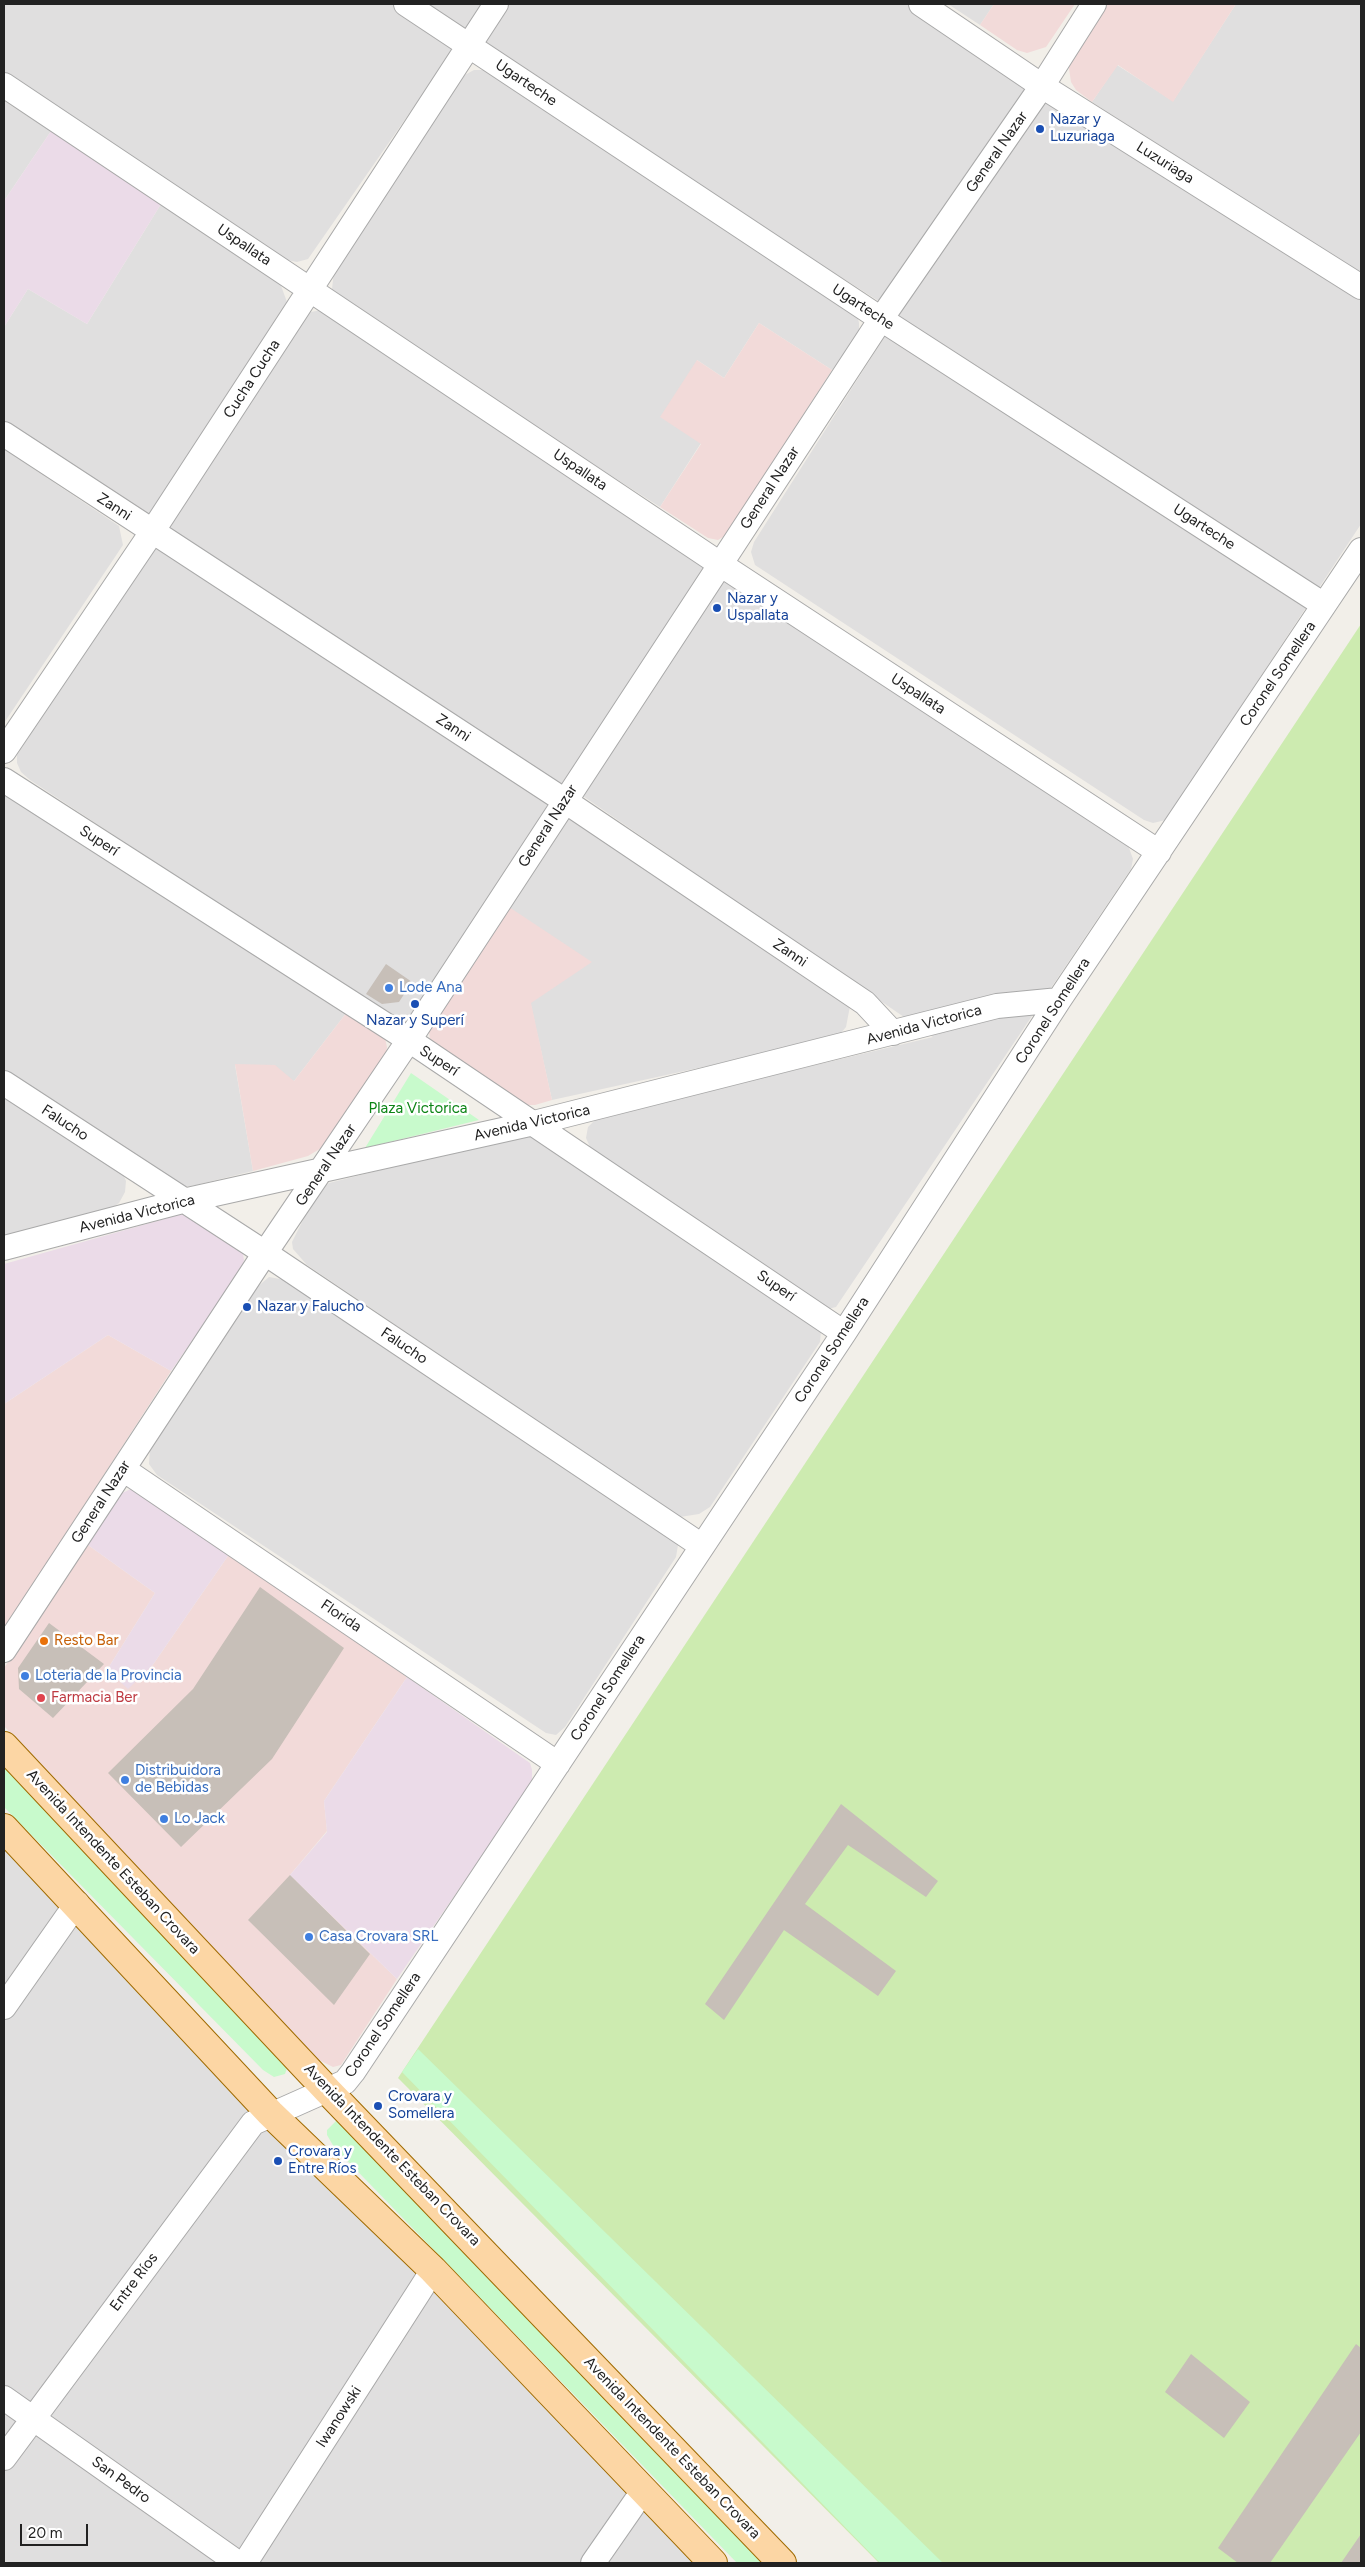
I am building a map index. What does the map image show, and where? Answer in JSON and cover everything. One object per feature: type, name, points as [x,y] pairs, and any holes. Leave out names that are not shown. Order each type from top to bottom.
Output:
[{"type":"main road","name":"Avenida Intendente Esteban Crovara","points":[[4,1746],[327,2090],[782,2563]]},
{"type":"main road","points":[[4,1828],[77,1904],[270,2113],[433,2270],[713,2563]]},
{"type":"street","name":"Ugarteche","points":[[406,4],[882,319],[1324,605]]},
{"type":"street","name":"Cucha Cucha","points":[[4,751],[152,532],[496,4]]},
{"type":"street","name":"Luzuriaga","points":[[921,4],[1042,86],[1361,287]]},
{"type":"street","name":"General Nazar","points":[[4,1650],[265,1253],[322,1172],[882,319],[1042,86],[1094,4]]},
{"type":"street","name":"Uspallata","points":[[4,85],[720,564],[1159,852]]},
{"type":"street","name":"Zanni","points":[[4,434],[565,801],[865,1003],[893,1033]]},
{"type":"street","name":"Coronel Somellera","points":[[270,2113],[344,2082],[353,2072],[844,1333],[1059,1000],[1361,550]]},
{"type":"street","name":"Superí","points":[[4,780],[408,1040],[844,1333]]},
{"type":"street","name":"Avenida Victorica","points":[[4,1248],[183,1201],[534,1124],[997,1006],[1059,1000]]},
{"type":"street","name":"Falucho","points":[[4,1083],[265,1253],[702,1546]]},
{"type":"street","name":"Florida","points":[[124,1469],[558,1764]]},
{"type":"street","points":[[4,2007],[77,1904]]},
{"type":"street","name":"Entre Ríos","points":[[4,2458],[253,2123],[270,2113]]},
{"type":"street","name":"Iwanowski","points":[[245,2563],[433,2270]]},
{"type":"street","name":"San Pedro","points":[[4,2398],[238,2563]]},
{"type":"street","points":[[593,2563],[643,2491]]},
{"type":"shaded area","points":[[4,4],[911,4],[1361,299],[1361,524],[1166,820],[1153,823],[1144,820],[755,565],[751,552],[754,542],[899,314],[463,36],[308,259],[297,262],[287,260],[4,75]]},
{"type":"shaded area","points":[[948,4],[994,4],[980,25]]},
{"type":"shaded area","points":[[994,4],[1075,4],[1046,47],[1027,53],[1017,50],[980,25]]},
{"type":"shaded area","points":[[1107,4],[1236,4],[1173,102],[1118,65],[1092,102],[1076,90],[1071,82],[1068,62]]},
{"type":"shaded area","points":[[1236,4],[1361,4],[1361,274],[1092,102],[1117,65],[1173,101]]},
{"type":"shaded area","points":[[474,70],[490,70],[857,314],[859,336],[832,370],[759,323],[724,378],[697,360],[701,443],[660,507],[341,303],[332,289],[334,271],[459,78]]},
{"type":"shaded area","points":[[4,101],[51,131],[4,201]]},
{"type":"shaded area","points":[[51,131],[161,204],[87,324],[28,289],[4,327],[4,201]]},
{"type":"shaded area","points":[[161,204],[280,283],[287,302],[287,315],[158,510],[149,514],[140,512],[4,422],[4,327],[28,289],[87,324]]},
{"type":"shaded area","points":[[321,310],[1123,839],[1129,848],[1133,859],[1131,869],[836,1307],[828,1309],[590,1147],[586,1138],[588,1127],[598,1117],[933,1037],[564,783],[412,1016],[396,1021],[30,780],[21,772],[17,763],[17,755],[302,318],[311,312]]},
{"type":"shaded area","points":[[759,323],[832,370],[726,535],[718,540],[708,538],[660,507],[701,444],[660,417],[697,360],[724,378]]},
{"type":"shaded area","points":[[4,449],[119,526],[123,545],[4,723]]},
{"type":"shaded area","points":[[10,795],[347,1012],[294,1081],[235,1065],[253,1171],[184,1187],[172,1183],[4,1069],[4,796]]},
{"type":"shaded area","points":[[569,818],[579,820],[850,1006],[846,1027],[840,1034],[831,1039],[552,1100],[509,907],[561,824]]},
{"type":"shaded area","points":[[509,907],[592,962],[531,1003],[552,1100],[535,1105],[521,1105],[430,1041],[429,1031]]},
{"type":"shaded area","points":[[347,1012],[384,1034],[387,1047],[386,1054],[323,1147],[308,1156],[253,1171],[235,1064],[275,1065],[294,1081]]},
{"type":"shaded area","points":[[4,1095],[123,1174],[126,1181],[125,1192],[119,1203],[112,1208],[4,1238]]},
{"type":"shaded area","points":[[519,1135],[536,1138],[821,1331],[820,1342],[710,1507],[699,1514],[680,1517],[307,1265],[293,1249],[292,1242],[317,1192],[329,1183]]},
{"type":"shaded area","points":[[186,1213],[242,1248],[244,1260],[241,1271],[171,1371],[108,1335],[4,1404],[4,1264]]},
{"type":"shaded area","points":[[269,1277],[286,1280],[667,1534],[678,1545],[676,1557],[565,1727],[556,1735],[546,1733],[157,1475],[149,1464],[150,1447],[256,1288]]},
{"type":"shaded area","points":[[108,1335],[171,1371],[4,1629],[4,1404]]},
{"type":"shaded area","points":[[133,1488],[230,1553],[152,1666],[128,1689],[107,1670],[155,1593],[88,1545],[120,1494]]},
{"type":"shaded area","points":[[88,1545],[155,1593],[107,1670],[152,1666],[230,1553],[407,1677],[324,1801],[327,1831],[290,1875],[397,1979],[341,2065],[333,2067],[319,2060],[4,1726],[4,1668]]},
{"type":"shaded area","points":[[407,1677],[530,1763],[532,1783],[397,1979],[290,1875],[327,1832],[324,1801]]},
{"type":"shaded area","points":[[4,1845],[699,2563],[4,2563]]},
{"type":"green space","points":[[1361,624],[1361,2563],[879,2563],[398,2078]]},
{"type":"green space","name":"Plaza Victorica","points":[[411,1073],[479,1120],[365,1148]]},
{"type":"green space","points":[[4,1766],[283,2050],[289,2062],[285,2074],[274,2077],[263,2070],[4,1807]]},
{"type":"green space","points":[[418,2049],[943,2563],[880,2563],[402,2072]]},
{"type":"green space","points":[[336,2121],[343,2121],[776,2563],[737,2563],[334,2147],[327,2135],[327,2130]]},
{"type":"building","name":"Lode Ana","points":[[386,964],[412,982],[399,1002],[382,1004],[366,994]]},
{"type":"building","points":[[260,1587],[344,1648],[272,1759],[181,1847],[108,1773],[193,1689]]},
{"type":"building","points":[[49,1623],[104,1664],[53,1718],[19,1689],[18,1668]]},
{"type":"building","points":[[841,1804],[938,1881],[926,1897],[848,1845],[805,1904],[896,1971],[878,1996],[784,1930],[724,2020],[705,2004]]},
{"type":"building","name":"Casa Crovara SRL","points":[[290,1875],[370,1954],[334,2005],[248,1920]]},
{"type":"building","points":[[1356,2344],[1361,2348],[1361,2432],[1270,2563],[1238,2563],[1218,2548]]},
{"type":"building","points":[[1191,2354],[1250,2402],[1224,2438],[1165,2392]]},
{"type":"building","points":[[1361,2534],[1361,2563],[1341,2563]]},
{"type":"place","name":"Nazar y Luzuriaga","points":[[1040,129]]},
{"type":"place","name":"Nazar y Uspallata","points":[[717,608]]},
{"type":"place","name":"Lode Ana","points":[[389,988]]},
{"type":"place","name":"Nazar y Superí","points":[[415,1004]]},
{"type":"place","name":"Nazar y Falucho","points":[[247,1307]]},
{"type":"place","name":"Resto Bar","points":[[44,1641]]},
{"type":"place","name":"Loteria de la Provincia","points":[[25,1676]]},
{"type":"place","name":"Farmacia Ber","points":[[41,1698]]},
{"type":"place","name":"Distribuidora de Bebidas","points":[[125,1780]]},
{"type":"place","name":"Lo Jack","points":[[164,1819]]},
{"type":"place","name":"Casa Crovara SRL","points":[[309,1937]]},
{"type":"place","name":"Crovara y Somellera","points":[[378,2106]]},
{"type":"place","name":"Crovara y Entre Ríos","points":[[278,2161]]}]
